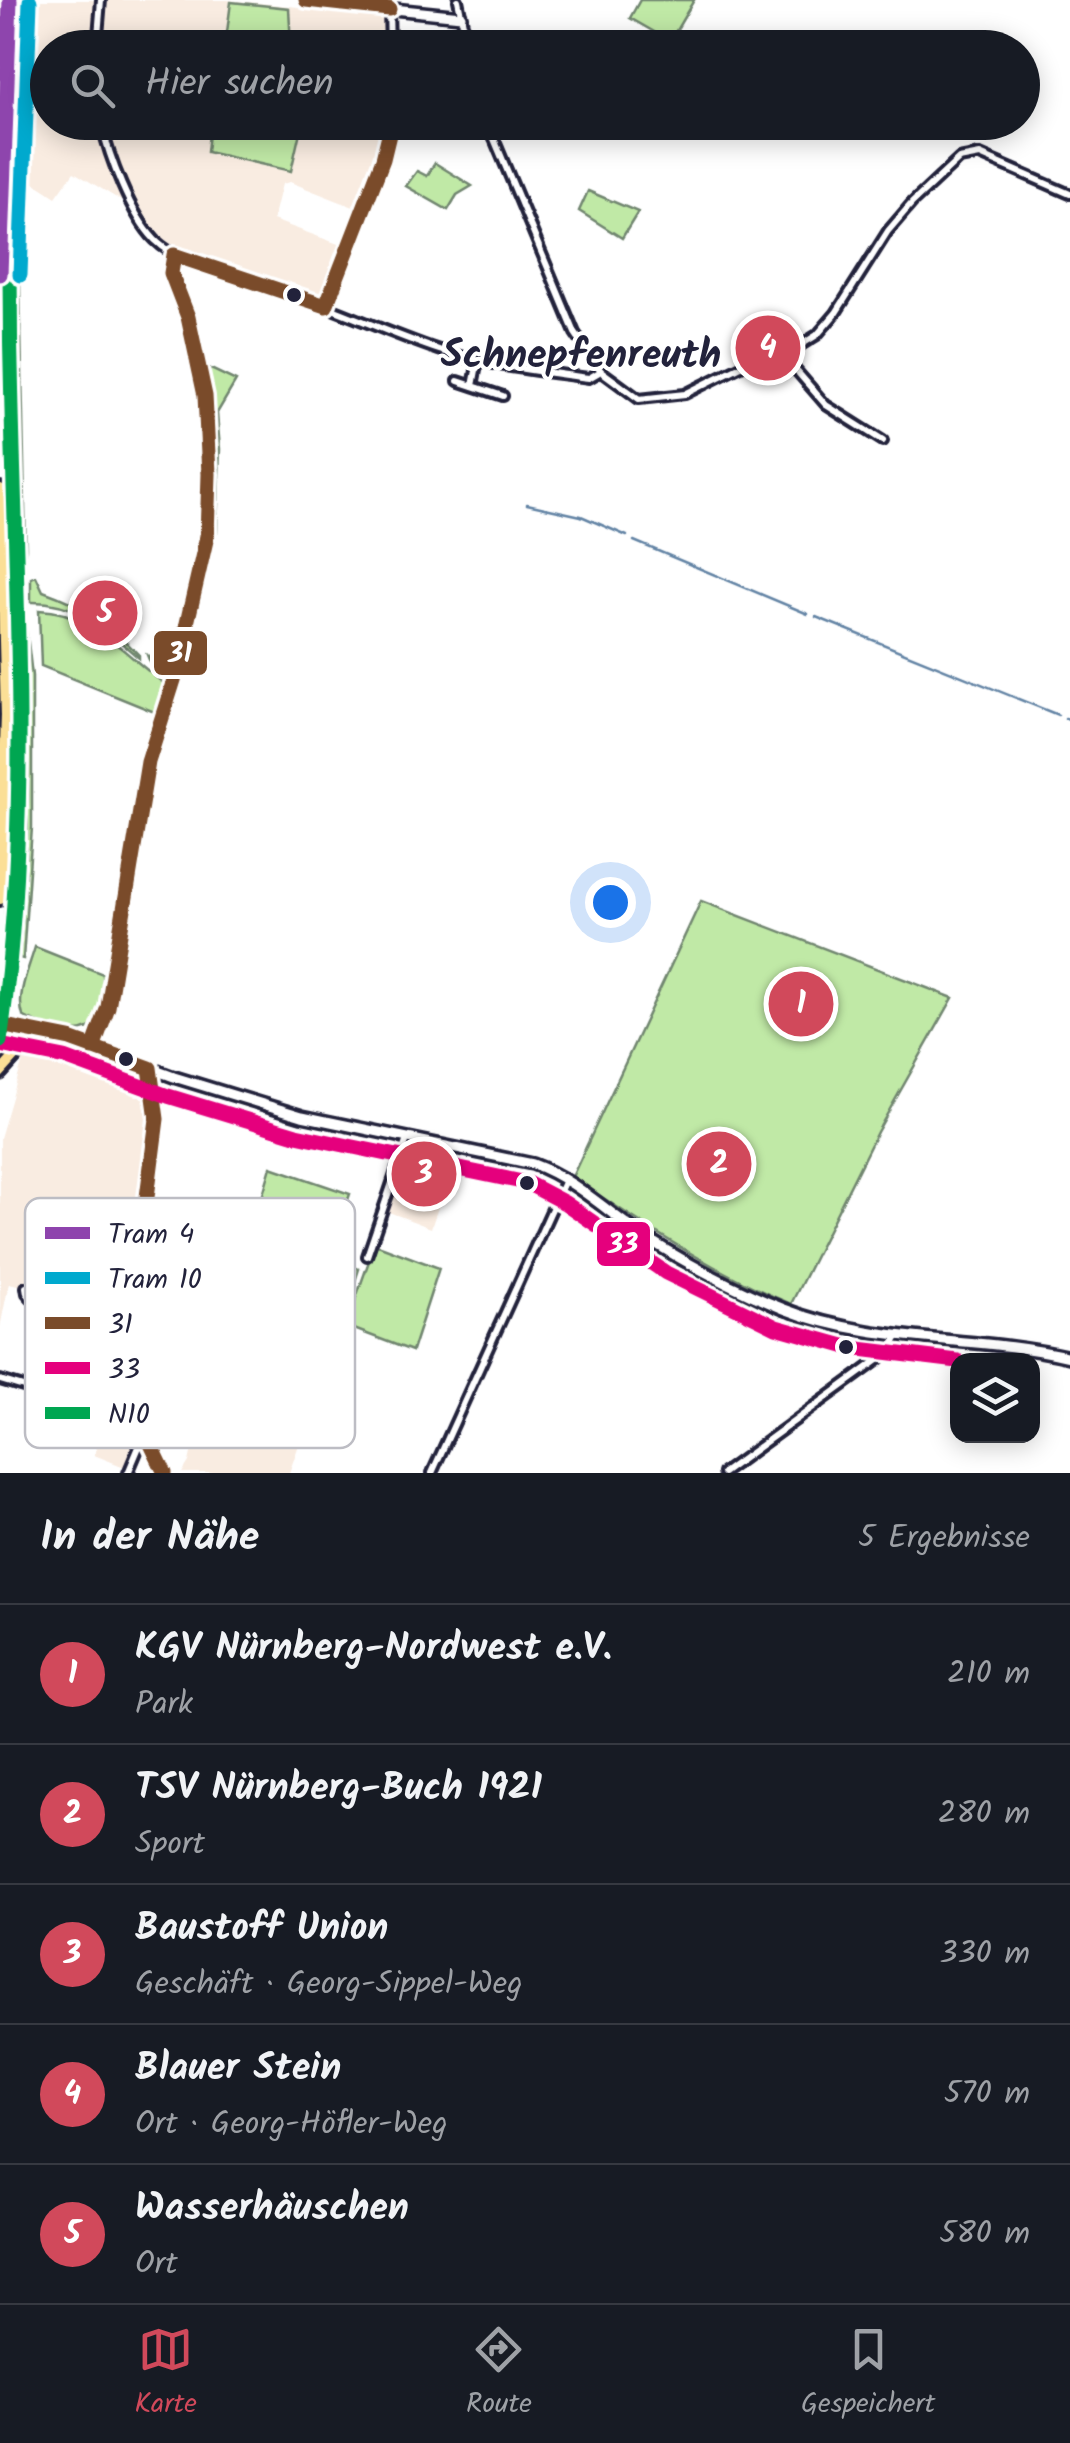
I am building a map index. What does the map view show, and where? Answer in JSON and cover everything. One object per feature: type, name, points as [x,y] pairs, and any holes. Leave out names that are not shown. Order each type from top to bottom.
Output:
[{"type":"main road","points":[[1,1033],[16,918],[21,768],[10,270],[12,95],[19,0]]},
{"type":"main road","points":[[0,489],[6,715],[0,899]]},
{"type":"main road","points":[[0,1073],[20,1052],[42,1042]]},
{"type":"street","points":[[98,30],[101,0]]},
{"type":"street","points":[[306,0],[461,16]]},
{"type":"street","points":[[458,0],[464,30]]},
{"type":"street","points":[[389,9],[390,30]]},
{"type":"street","points":[[107,140],[122,182],[156,240],[174,255],[326,306],[428,346],[478,360],[589,378],[601,371]]},
{"type":"street","points":[[326,306],[388,140]]},
{"type":"street","points":[[495,140],[582,347],[601,371],[639,399],[685,394],[759,357],[796,348],[817,335],[836,314],[888,231],[959,160],[980,155],[1070,194]]},
{"type":"street","points":[[93,1048],[108,1007],[148,762],[174,680],[207,536],[210,474],[206,396],[188,317],[171,274],[174,255]]},
{"type":"street","points":[[781,353],[826,406],[883,441]]},
{"type":"street","points":[[472,386],[478,360]]},
{"type":"street","points":[[458,381],[503,396]]},
{"type":"street","points":[[1,1033],[93,1048]]},
{"type":"street","points":[[1,1033],[70,1039],[302,1116],[524,1161],[566,1180],[660,1246],[753,1296],[820,1320],[899,1336],[1022,1347],[1070,1357]]},
{"type":"street","points":[[148,1198],[158,1119],[150,1068]]},
{"type":"street","points":[[367,1256],[407,1139]]},
{"type":"street","points":[[432,1473],[566,1180]]},
{"type":"street","points":[[723,1473],[885,1355],[899,1336]]},
{"type":"street","points":[[0,1380],[25,1387]]},
{"type":"street","points":[[128,1473],[139,1448]]},
{"type":"street","points":[[151,1448],[165,1473]]},
{"type":"shaded area","points":[[33,0],[227,0],[390,16],[391,30],[290,30],[289,8],[231,2],[227,30],[32,30]]},
{"type":"shaded area","points":[[30,89],[30,140],[208,140],[207,152],[291,171],[298,140],[388,140],[353,240],[323,302],[172,251],[156,239],[136,210],[74,172],[56,197],[27,178]],"holes":[[[290,182],[356,208],[341,245],[273,220],[282,184]]]},
{"type":"shaded area","points":[[40,1050],[112,1062],[149,1078],[157,1107],[146,1198],[25,1198],[25,1287],[9,1283],[0,1328],[0,1138],[23,1060]]},
{"type":"shaded area","points":[[409,1143],[456,1154],[431,1228],[386,1211]]},
{"type":"shaded area","points":[[97,1448],[133,1448],[127,1468],[94,1455]]},
{"type":"shaded area","points":[[192,1448],[298,1448],[289,1473],[182,1473]]},
{"type":"green space","points":[[26,0],[20,280],[26,548],[23,599],[32,676],[32,827],[23,959],[19,958],[14,188],[18,177],[17,76]]},
{"type":"green space","points":[[640,0],[694,0],[676,30],[651,30],[630,18]]},
{"type":"green space","points":[[231,2],[289,8],[290,30],[227,30]]},
{"type":"green space","points":[[208,140],[298,140],[291,171],[207,152]]},
{"type":"green space","points":[[435,163],[472,186],[457,195],[448,210],[406,186],[417,171],[427,176]]},
{"type":"green space","points":[[588,191],[638,212],[622,238],[579,211]]},
{"type":"green space","points":[[192,360],[236,381],[217,413],[217,532],[182,676],[161,671],[147,655],[169,667],[196,547],[203,466]]},
{"type":"green space","points":[[36,576],[43,591],[96,617],[139,658],[103,627],[77,612],[31,602],[31,578]]},
{"type":"green space","points":[[15,610],[14,858],[0,1005],[10,778],[8,611]]},
{"type":"green space","points":[[39,610],[58,612],[92,626],[165,684],[157,713],[41,666]]},
{"type":"green space","points":[[701,901],[953,998],[877,1132],[791,1304],[706,1262],[572,1177]]},
{"type":"green space","points":[[35,947],[103,974],[102,1001],[90,1027],[69,1031],[23,1016],[22,990]]},
{"type":"green space","points":[[271,1167],[350,1194],[349,1198],[262,1198]]},
{"type":"green space","points":[[375,1244],[439,1268],[412,1351],[355,1329],[355,1301]]},
{"type":"waterway","points":[[527,504],[581,516],[627,536]]},
{"type":"waterway","points":[[634,541],[808,614]]},
{"type":"waterway","points":[[816,617],[1058,715]]},
{"type":"waterway","points":[[1065,718],[1070,719]]},
{"type":"tram line","name":"4","points":[[0,274],[10,0]]},
{"type":"tram line","name":"10","points":[[20,275],[30,1]]},
{"type":"transit line","name":"N10","points":[[0,1041],[15,884],[18,805],[10,256],[19,0]]},
{"type":"transit line","name":"31","points":[[306,0],[389,9]]},
{"type":"transit line","name":"31","points":[[326,306],[388,140]]},
{"type":"transit line","name":"31","points":[[174,255],[326,306]]},
{"type":"transit line","name":"31","points":[[93,1048],[108,1007],[148,762],[174,680],[207,536],[205,396],[188,317],[171,273],[174,255]]},
{"type":"transit line","name":"31","points":[[0,1025],[70,1039],[150,1068]]},
{"type":"transit line","name":"33","points":[[0,1045],[65,1058],[168,1096],[296,1135],[527,1183],[565,1203],[666,1273],[776,1327],[851,1348],[950,1360]]},
{"type":"transit line","name":"31","points":[[147,1198],[157,1119],[150,1068]]},
{"type":"transit line","name":"31","points":[[153,1448],[165,1473]]},
{"type":"place","name":"Blauer Stein","points":[[768,348]]},
{"type":"place","name":"Wasserhäuschen","points":[[105,613]]},
{"type":"place","name":"KGV Nürnberg-Nordwest e.V.","points":[[801,1004]]},
{"type":"place","name":"TSV Nürnberg-Buch 1921","points":[[719,1164]]},
{"type":"place","name":"Baustoff Union","points":[[424,1174]]},
{"type":"district","name":"Schnepfenreuth","points":[[581,353]]}]
